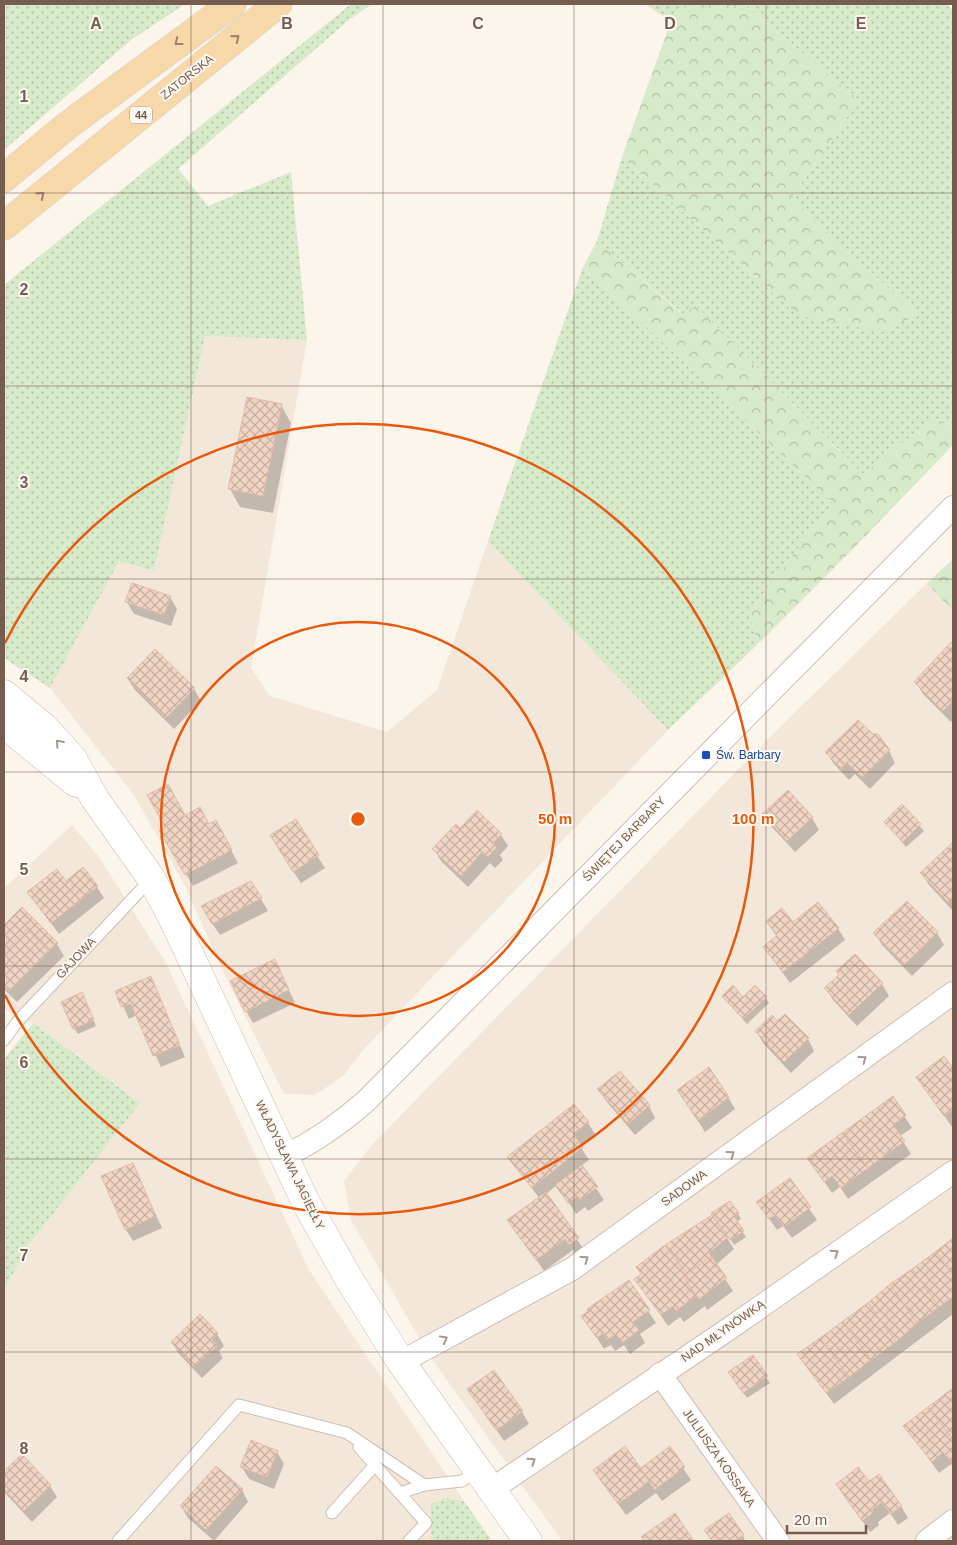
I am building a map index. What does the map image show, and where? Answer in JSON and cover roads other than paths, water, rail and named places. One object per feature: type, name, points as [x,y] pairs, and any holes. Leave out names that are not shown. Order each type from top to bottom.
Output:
[{"type":"main road","points":[[4,178],[68,125],[232,4]]},
{"type":"main road","name":"ZATORSKA","points":[[4,226],[278,4]]},
{"type":"street","name":"ŚWIĘTEJ BARBARY","points":[[285,1156],[316,1141],[338,1126],[366,1101],[953,507]]},
{"type":"street","name":"WŁADYSŁAWA JAGIEŁŁY","points":[[4,694],[44,727],[73,759],[95,799],[151,878],[173,919],[310,1210],[401,1362],[528,1541]]},
{"type":"street","name":"WŁADYSŁAWA JAGIEŁŁY","points":[[4,724],[95,799]]},
{"type":"street","name":"SADOWA","points":[[401,1362],[572,1269],[953,993]]},
{"type":"street","name":"NAD MŁYNÓWKĄ","points":[[485,1479],[660,1374],[953,1172]]},
{"type":"street","name":"JULIUSZA KOSSAKA","points":[[660,1374],[778,1541]]},
{"type":"street","points":[[927,1541],[953,1521]]},
{"type":"lane","name":"GAJOWA","points":[[4,1040],[18,1021],[151,878]]},
{"type":"lane","points":[[118,1541],[239,1405],[348,1433],[424,1485]]},
{"type":"lane","points":[[348,1433],[426,1523],[409,1541]]},
{"type":"lane","points":[[332,1513],[375,1465]]},
{"type":"lane","points":[[400,1493],[424,1485],[485,1479]]},
{"type":"place","name":"Św. Barbary","points":[[706,755]]}]
